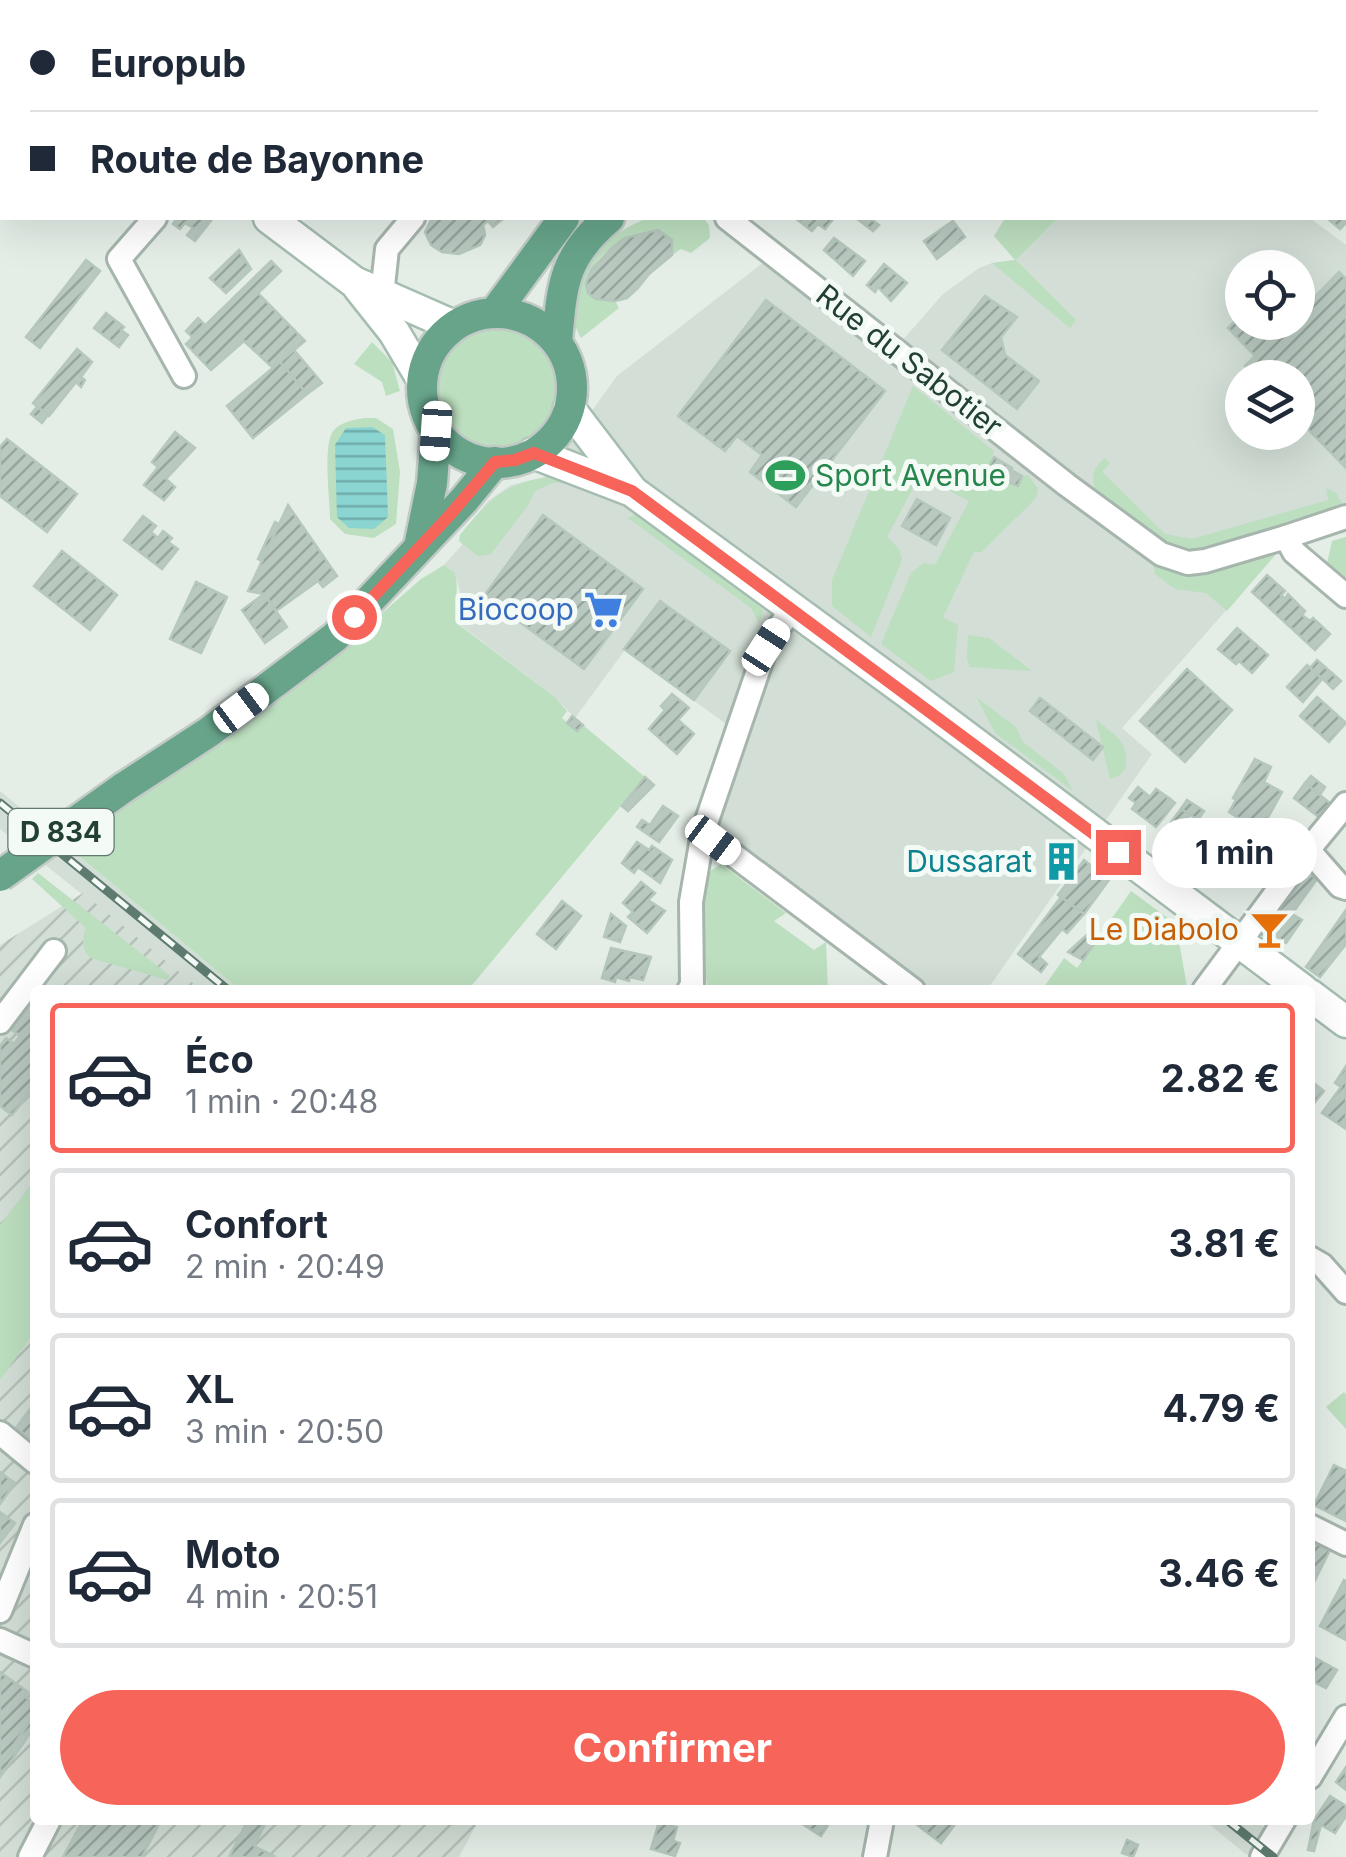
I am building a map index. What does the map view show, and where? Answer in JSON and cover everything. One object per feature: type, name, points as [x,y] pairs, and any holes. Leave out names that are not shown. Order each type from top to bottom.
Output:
[{"type":"main road","points":[[272,220],[368,289],[454,326]]},
{"type":"main road","points":[[495,312],[563,220]]},
{"type":"main road","points":[[557,342],[562,284],[577,250],[609,220]]},
{"type":"main road","points":[[368,289],[422,378]]},
{"type":"main road","points":[[495,312],[518,316],[540,326],[557,342],[568,362],[572,385],[562,426],[534,453],[495,462],[472,458],[452,448],[436,431],[423,403],[422,378],[439,340],[454,326],[474,316],[495,312]]},
{"type":"main road","points":[[569,408],[632,491]]},
{"type":"main road","points":[[419,549],[432,483],[436,431]]},
{"type":"main road","points":[[534,453],[632,491],[1296,985]]},
{"type":"main road","name":"D 834","points":[[0,876],[123,788],[210,732],[336,637],[495,462]]},
{"type":"main road","points":[[1315,999],[1346,1022]]},
{"type":"street","points":[[153,220],[119,259],[184,376]]},
{"type":"street","points":[[368,289],[386,249],[411,220]]},
{"type":"street","name":"Rue du Sabotier","points":[[735,220],[1052,473],[1161,554],[1188,563],[1206,561],[1346,517]]},
{"type":"street","points":[[1286,538],[1294,552],[1346,596]]},
{"type":"street","points":[[691,985],[690,902],[703,832],[766,647],[792,608]]},
{"type":"street","points":[[1207,985],[1346,804]]},
{"type":"street","points":[[703,832],[906,985]]},
{"type":"street","points":[[1311,853],[1346,888]]},
{"type":"street","points":[[0,1022],[54,952]]},
{"type":"street","points":[[1315,1261],[1346,1292]]},
{"type":"street","points":[[0,1433],[30,1458]]},
{"type":"street","points":[[1315,1528],[1346,1544]]},
{"type":"street","points":[[0,1611],[30,1537]]},
{"type":"street","points":[[0,1640],[30,1654]]},
{"type":"street","points":[[1315,1768],[1346,1717]]},
{"type":"street","points":[[30,1857],[46,1825]]},
{"type":"street","points":[[875,1857],[881,1825]]},
{"type":"street","points":[[1262,1857],[1281,1825]]},
{"type":"shaded area","points":[[1056,220],[1313,220],[1346,245],[1346,517],[1286,537],[1276,554],[1122,728],[1152,754],[990,985],[920,985],[707,822],[737,732],[625,650],[575,718],[555,697],[458,623],[454,613],[460,591],[455,573],[444,565],[462,545],[460,535],[488,501],[511,485],[544,477],[617,376],[773,255],[895,349],[943,294],[979,268],[1016,260]]},
{"type":"shaded area","points":[[0,791],[42,826],[18,844],[0,829]]},
{"type":"shaded area","points":[[66,845],[234,985],[195,985],[43,863]]},
{"type":"shaded area","points":[[83,893],[195,985],[30,985],[30,1825],[476,1825],[459,1857],[0,1857],[0,945]]},
{"type":"shaded area","points":[[1210,1825],[1265,1828],[1247,1855]]},
{"type":"green space","points":[[644,220],[705,220],[710,238],[691,253],[681,249],[672,255],[672,240],[658,230],[646,232],[621,242],[599,258],[588,280],[588,293],[596,299],[615,301],[619,308],[581,338],[573,319],[572,300],[577,282],[599,249]]},
{"type":"green space","points":[[1004,220],[1056,220],[1016,260],[1076,320],[1070,328],[992,263],[1015,260],[994,236]]},
{"type":"green space","points":[[497,326],[521,331],[541,345],[555,365],[560,389],[555,413],[541,433],[521,447],[497,452],[473,447],[453,433],[439,413],[434,389],[439,365],[453,345],[473,331]]},
{"type":"green space","points":[[372,342],[392,362],[400,391],[386,396],[382,382],[354,364]]},
{"type":"green space","points":[[913,386],[994,451],[987,472],[1006,485],[1008,482],[1018,486],[1022,476],[1028,475],[1038,489],[1036,498],[982,552],[974,552],[943,617],[958,625],[954,672],[931,681],[881,644],[911,573],[924,563],[935,565],[969,501],[920,475],[887,537],[899,549],[902,560],[871,637],[832,606],[832,580]]},
{"type":"green space","points":[[376,418],[393,429],[400,472],[396,524],[374,538],[345,534],[330,519],[330,437],[340,425]]},
{"type":"green space","points":[[1105,458],[1110,463],[1102,472],[1165,534],[1192,539],[1328,500],[1326,488],[1336,493],[1344,507],[1196,552],[1177,553],[1101,498],[1093,477]]},
{"type":"green space","points":[[560,476],[577,482],[552,483],[535,491],[491,554],[478,556],[459,541],[471,521],[502,492],[527,481]]},
{"type":"green space","points":[[636,514],[758,605],[763,611],[759,623],[751,608],[628,518]]},
{"type":"green space","points":[[1346,537],[1346,578],[1327,563],[1332,541]]},
{"type":"green space","points":[[1276,554],[1227,611],[1206,593],[1175,589],[1155,574],[1154,565],[1185,574],[1207,574]]},
{"type":"green space","points":[[444,565],[455,573],[458,624],[555,697],[567,711],[562,718],[576,731],[583,725],[645,777],[472,985],[234,985],[66,845],[299,686],[421,579]]},
{"type":"green space","points":[[968,635],[989,638],[1032,671],[970,667]]},
{"type":"green space","points":[[977,698],[1016,727],[1023,742],[1064,774],[1073,791],[995,733]]},
{"type":"green space","points":[[1096,720],[1120,740],[1126,752],[1125,769],[1110,779]]},
{"type":"green space","points":[[721,864],[786,913],[774,921],[814,950],[826,942],[828,985],[707,985],[698,931],[709,872]]},
{"type":"green space","points":[[38,873],[170,976],[167,980],[90,958],[83,944],[86,928],[32,879]]},
{"type":"green space","points":[[1131,891],[1176,924],[1187,985],[1045,985],[1064,958],[1077,968]]},
{"type":"green space","points":[[30,1186],[30,1338],[0,1380],[0,1225]]},
{"type":"green space","points":[[1344,1392],[1346,1395],[1346,1429],[1326,1407]]},
{"type":"water","points":[[372,427],[385,435],[388,517],[374,529],[349,528],[337,517],[335,445],[346,428]]},
{"type":"building","points":[[176,220],[211,220],[195,241],[187,235],[193,228],[185,223],[180,229],[173,224]]},
{"type":"building","points":[[431,220],[502,220],[493,227],[488,221],[483,225],[485,235],[480,245],[459,254],[442,252],[431,245],[425,232]]},
{"type":"building","points":[[798,220],[832,220],[825,229],[818,224],[812,231]]},
{"type":"building","points":[[859,220],[873,220],[879,225],[873,231]]},
{"type":"building","points":[[1329,220],[1346,220],[1340,229]]},
{"type":"building","points":[[953,221],[965,237],[937,259],[924,241]]},
{"type":"building","points":[[658,230],[672,240],[672,255],[627,298],[596,299],[588,293],[586,283],[591,270],[613,247],[625,238]]},
{"type":"building","points":[[834,238],[865,261],[853,276],[824,250]]},
{"type":"building","points":[[239,250],[251,269],[226,293],[210,278]]},
{"type":"building","points":[[86,260],[100,271],[40,348],[26,337]]},
{"type":"building","points":[[271,261],[281,271],[258,293],[305,341],[273,368],[244,341],[211,370],[186,344]]},
{"type":"building","points":[[884,264],[907,283],[891,301],[878,287],[875,292],[867,285]]},
{"type":"building","points":[[1339,272],[1346,279],[1346,468],[1315,436],[1315,360],[1251,360],[1271,340],[1315,340],[1315,297]]},
{"type":"building","points":[[985,296],[1017,317],[1001,337],[1005,355],[1039,381],[1017,409],[942,350]]},
{"type":"building","points":[[766,300],[885,391],[796,507],[750,472],[762,455],[737,436],[725,451],[678,416]]},
{"type":"building","points":[[106,313],[128,335],[119,347],[94,328]]},
{"type":"building","points":[[198,318],[205,325],[192,337],[186,331]]},
{"type":"building","points":[[1240,340],[1267,340],[1255,356]]},
{"type":"building","points":[[77,349],[92,362],[81,377],[85,380],[81,387],[76,382],[49,416],[33,403]]},
{"type":"building","points":[[294,350],[322,383],[307,394],[280,362]]},
{"type":"building","points":[[280,362],[307,394],[253,438],[227,406]]},
{"type":"building","points":[[37,407],[48,415],[42,423],[31,414]]},
{"type":"building","points":[[175,432],[195,448],[166,479],[175,487],[164,500],[144,485],[158,467],[152,462]]},
{"type":"building","points":[[7,439],[77,494],[47,532],[0,496],[0,447]]},
{"type":"building","points":[[994,457],[1012,468],[1004,482],[986,472]]},
{"type":"building","points":[[1013,471],[1022,476],[1018,486],[1008,482]]},
{"type":"building","points":[[917,499],[950,518],[936,545],[902,526]]},
{"type":"building","points":[[288,505],[337,576],[323,587],[318,581],[276,611],[264,594],[248,591]]},
{"type":"building","points":[[543,515],[643,589],[584,669],[484,596]]},
{"type":"building","points":[[143,516],[156,526],[151,532],[158,538],[163,531],[172,538],[168,542],[178,549],[162,569],[124,540]]},
{"type":"building","points":[[275,522],[279,524],[262,561],[258,559]]},
{"type":"building","points":[[62,551],[117,595],[90,630],[34,586]]},
{"type":"building","points":[[1267,575],[1285,591],[1281,595],[1285,599],[1288,594],[1305,611],[1302,615],[1310,621],[1313,618],[1330,634],[1315,650],[1252,592]]},
{"type":"building","points":[[196,582],[227,597],[201,653],[170,639]]},
{"type":"building","points":[[264,594],[287,627],[265,643],[242,610]]},
{"type":"building","points":[[660,601],[730,651],[694,700],[624,649]]},
{"type":"building","points":[[1237,628],[1268,655],[1252,673],[1218,649]]},
{"type":"building","points":[[1317,660],[1332,673],[1325,681],[1310,668]]},
{"type":"building","points":[[1307,665],[1322,679],[1303,702],[1287,687]]},
{"type":"building","points":[[1187,669],[1232,710],[1185,762],[1140,721]]},
{"type":"building","points":[[1332,673],[1341,681],[1333,689],[1325,681]]},
{"type":"building","points":[[672,694],[689,708],[678,720],[694,734],[677,754],[649,729]]},
{"type":"building","points":[[1317,697],[1346,723],[1329,742],[1300,716]]},
{"type":"building","points":[[1040,698],[1103,747],[1093,760],[1030,711]]},
{"type":"building","points":[[572,716],[583,725],[577,731],[567,723]]},
{"type":"building","points":[[1255,759],[1271,767],[1264,782],[1282,792],[1260,832],[1229,812]]},
{"type":"building","points":[[1311,776],[1325,787],[1320,795],[1305,783]]},
{"type":"building","points":[[645,777],[654,785],[628,811],[622,806]]},
{"type":"building","points":[[1305,783],[1331,804],[1320,818],[1294,798]]},
{"type":"building","points":[[1138,787],[1150,797],[1156,789],[1169,798],[1151,823],[1132,809],[1136,803],[1129,798]]},
{"type":"building","points":[[1169,798],[1175,803],[1156,827],[1151,823]]},
{"type":"building","points":[[1187,800],[1204,811],[1198,820],[1181,809]]},
{"type":"building","points":[[663,806],[678,816],[659,842],[637,827],[642,820],[650,825]]},
{"type":"building","points":[[1181,809],[1190,815],[1180,828],[1171,822]]},
{"type":"building","points":[[1204,823],[1235,846],[1214,875],[1199,863],[1203,852],[1190,842]]},
{"type":"building","points":[[637,842],[649,850],[652,846],[672,860],[660,883],[638,867],[634,873],[622,863]]},
{"type":"building","points":[[1084,860],[1109,880],[1084,914],[1058,895]]},
{"type":"building","points":[[1302,869],[1317,879],[1292,914],[1302,920],[1286,943],[1276,936],[1272,942],[1257,931]]},
{"type":"building","points":[[641,882],[655,893],[648,900],[665,911],[647,933],[628,917],[633,912],[623,903]]},
{"type":"building","points":[[1061,897],[1084,914],[1067,933],[1062,929],[1039,957],[1047,964],[1041,972],[1018,954]]},
{"type":"building","points":[[562,901],[581,916],[556,949],[537,934]]},
{"type":"building","points":[[1346,910],[1346,944],[1320,977],[1306,967]]},
{"type":"building","points":[[611,914],[626,926],[620,942],[604,937]]},
{"type":"building","points":[[1092,930],[1100,936],[1083,960],[1068,952]]},
{"type":"building","points":[[611,948],[651,957],[643,980],[616,977],[615,982],[602,978]]},
{"type":"building","points":[[30,1007],[30,1092],[12,1115],[0,1106],[0,1046],[6,1038],[14,1044],[20,1036],[12,1030]]},
{"type":"building","points":[[1346,1066],[1346,1129],[1322,1113],[1341,1087],[1335,1083]]},
{"type":"building","points":[[1315,1084],[1324,1091],[1315,1102]]},
{"type":"building","points":[[30,1409],[30,1438],[16,1428]]},
{"type":"building","points":[[1334,1465],[1346,1471],[1346,1521],[1315,1503]]},
{"type":"building","points":[[0,1472],[15,1483],[0,1504]]},
{"type":"building","points":[[0,1512],[15,1523],[0,1543]]},
{"type":"building","points":[[1315,1545],[1330,1550],[1315,1580]]},
{"type":"building","points":[[1346,1581],[1346,1640],[1320,1626]]},
{"type":"building","points":[[1315,1658],[1337,1670],[1326,1688],[1315,1682]]},
{"type":"building","points":[[0,1672],[28,1692],[25,1697],[30,1700],[30,1721],[0,1765]]},
{"type":"building","points":[[30,1721],[30,1733],[0,1777],[0,1765]]},
{"type":"building","points":[[1346,1767],[1346,1790],[1336,1782]]},
{"type":"building","points":[[1330,1796],[1346,1806],[1346,1816],[1335,1833],[1321,1825],[1314,1851],[1308,1850],[1315,1818]]},
{"type":"building","points":[[80,1825],[158,1825],[142,1857],[63,1857]]},
{"type":"building","points":[[245,1825],[264,1825],[254,1846],[276,1857],[229,1857]]},
{"type":"building","points":[[658,1825],[677,1827],[673,1841],[680,1843],[675,1856],[651,1849]]},
{"type":"building","points":[[804,1825],[828,1825],[821,1836]]},
{"type":"building","points":[[917,1825],[954,1825],[941,1843]]},
{"type":"building","points":[[1127,1840],[1138,1845],[1133,1857],[1122,1853]]},
{"type":"railway","points":[[0,803],[222,985]]},
{"type":"railway","points":[[1233,1825],[1273,1857]]},
{"type":"place","name":"Sport Avenue","points":[[785,476]]},
{"type":"place","name":"Biocoop","points":[[604,610]]},
{"type":"place","name":"Dussarat","points":[[1062,862]]},
{"type":"place","name":"Le Diabolo","points":[[1269,930]]},
{"type":"route","points":[[354,617],[495,462],[534,453],[632,491],[1118,852]]}]
